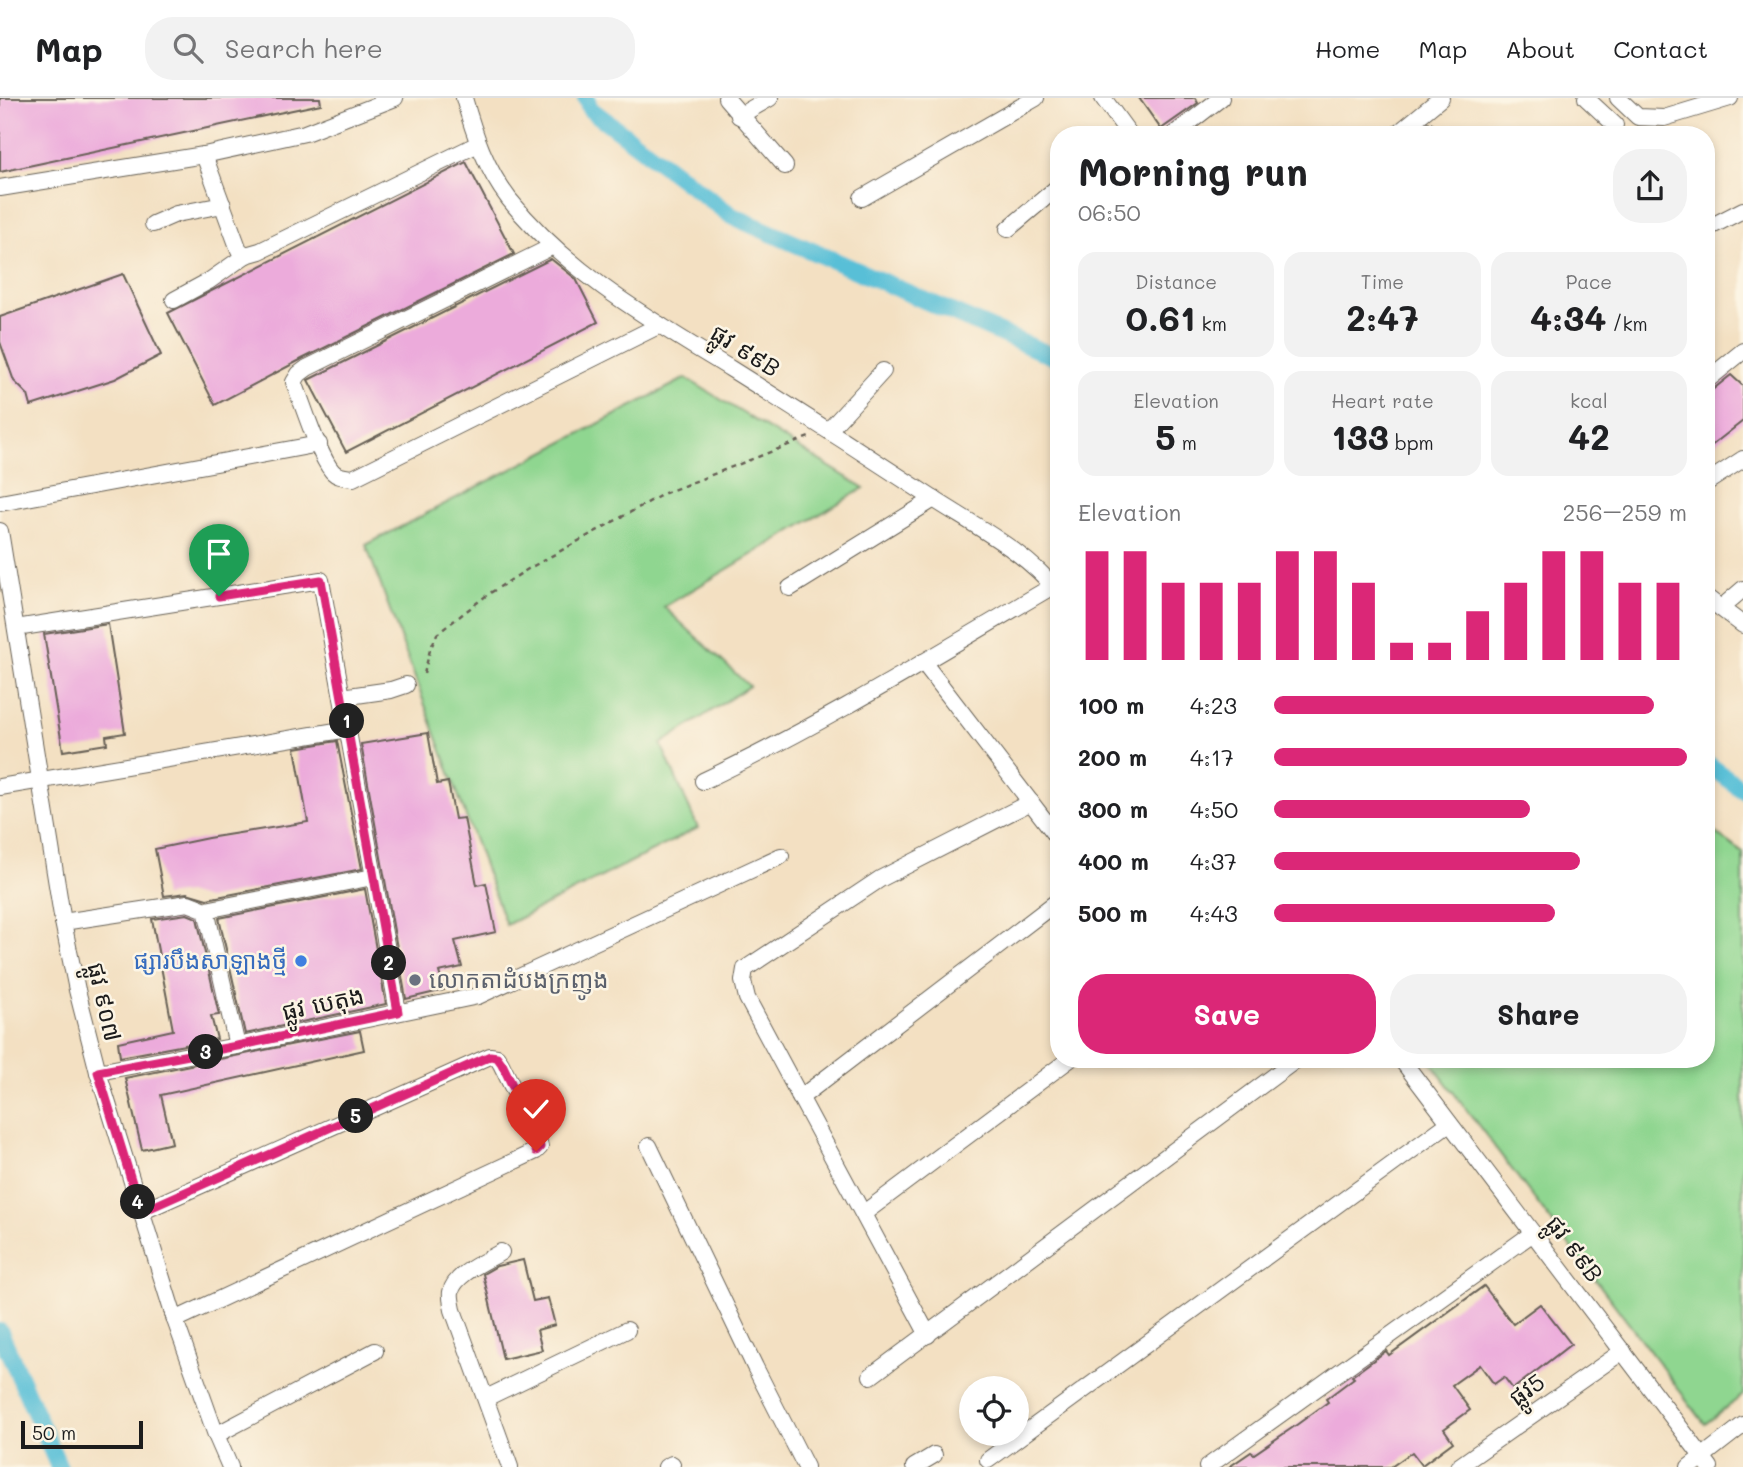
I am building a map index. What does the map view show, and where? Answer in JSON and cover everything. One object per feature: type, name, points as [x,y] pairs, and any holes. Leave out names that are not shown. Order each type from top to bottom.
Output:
[{"type":"street","points":[[0,188],[204,155],[305,133],[395,98]]},
{"type":"street","name":"ផ្លូវ ៩៩B","points":[[464,98],[484,160],[508,198],[551,247],[590,278],[660,325],[829,430],[1017,553],[1050,583]]},
{"type":"street","points":[[726,98],[785,166]]},
{"type":"street","points":[[740,116],[770,98]]},
{"type":"street","points":[[862,198],[1036,98]]},
{"type":"street","points":[[1103,98],[1121,126]]},
{"type":"street","points":[[1185,126],[1221,98]]},
{"type":"street","points":[[1407,126],[1441,98]]},
{"type":"street","points":[[1586,98],[1615,125]]},
{"type":"street","points":[[1618,98],[1638,117],[1664,118],[1730,98]]},
{"type":"street","points":[[174,300],[209,281],[246,255],[260,251],[478,144]]},
{"type":"street","points":[[204,155],[239,250],[246,255]]},
{"type":"street","points":[[1008,229],[1050,194]]},
{"type":"street","points":[[153,224],[176,214],[223,205]]},
{"type":"street","points":[[1715,224],[1743,210]]},
{"type":"street","points":[[551,247],[299,374],[294,382],[333,472],[341,477],[353,478],[660,325]]},
{"type":"street","points":[[1715,374],[1743,351]]},
{"type":"street","points":[[829,430],[883,371]]},
{"type":"street","points":[[0,502],[319,444]]},
{"type":"street","points":[[1715,477],[1743,459]]},
{"type":"street","points":[[790,588],[934,499]]},
{"type":"street","name":"ផ្លូវ ៩០៧","points":[[0,531],[2,562],[16,628],[63,922],[98,1072],[175,1320],[230,1467]]},
{"type":"street","points":[[16,628],[321,580],[398,1012]]},
{"type":"street","points":[[1721,608],[1743,589]]},
{"type":"street","points":[[703,781],[750,759],[1050,592]]},
{"type":"street","points":[[1715,604],[1743,625]]},
{"type":"street","points":[[923,662],[1050,827]]},
{"type":"street","points":[[342,697],[391,690],[406,685]]},
{"type":"street","points":[[0,787],[348,729]]},
{"type":"street","points":[[928,1335],[747,998],[743,981],[745,969],[880,879],[1031,802]]},
{"type":"street","name":"ផ្លូវ បេតុង","points":[[98,1072],[478,996],[781,856]]},
{"type":"street","points":[[63,922],[188,903],[206,910],[373,877]]},
{"type":"street","points":[[800,1098],[1050,907]]},
{"type":"street","points":[[206,910],[237,1046]]},
{"type":"street","points":[[141,1212],[490,1056],[497,1057],[502,1064],[540,1147],[175,1320]]},
{"type":"street","points":[[864,1213],[1058,1068]]},
{"type":"street","points":[[871,1377],[1285,1068]]},
{"type":"street","name":"ផ្លូវ ៩៩B","points":[[1408,1068],[1706,1462]]},
{"type":"street","points":[[988,1460],[1449,1123]]},
{"type":"street","points":[[649,1146],[806,1467]]},
{"type":"street","points":[[1207,1467],[1533,1233]]},
{"type":"street","points":[[501,1252],[463,1275],[454,1284],[451,1294],[453,1310],[510,1467]]},
{"type":"street","points":[[486,1398],[626,1330]]},
{"type":"street","name":"ផ្លូវ5","points":[[1458,1467],[1623,1350]]},
{"type":"street","points":[[216,1435],[375,1351]]},
{"type":"street","points":[[1689,1467],[1706,1462],[1743,1425]]},
{"type":"street","points":[[914,1467],[934,1455]]},
{"type":"path","points":[[424,674],[437,635],[487,595],[528,569],[665,493],[829,430]]},
{"type":"green space","points":[[686,378],[864,488],[664,607],[749,686],[661,744],[698,828],[506,925],[366,545]]},
{"type":"green space","points":[[1715,833],[1743,853],[1743,1395],[1705,1424],[1435,1068],[1715,1068]]},
{"type":"building","points":[[0,98],[320,98],[321,104],[0,172]]},
{"type":"building","points":[[1139,98],[1195,98],[1198,103],[1165,126],[1159,126]]},
{"type":"building","points":[[466,162],[514,254],[215,405],[168,313]]},
{"type":"building","points":[[551,259],[576,279],[598,322],[346,452],[308,380]]},
{"type":"building","points":[[123,274],[161,355],[115,379],[31,406],[28,395],[14,381],[0,342],[0,317]]},
{"type":"building","points":[[1731,375],[1743,386],[1743,421],[1715,443],[1715,388]]},
{"type":"building","points":[[108,624],[125,733],[106,736],[107,744],[63,751],[44,634]]},
{"type":"building","points":[[428,733],[437,784],[448,782],[455,819],[464,818],[477,885],[486,883],[496,932],[455,941],[462,967],[439,972],[444,990],[406,999],[361,744]]},
{"type":"building","points":[[337,741],[362,869],[207,899],[187,893],[164,896],[155,849],[308,822],[295,748]]},
{"type":"building","points":[[365,889],[386,1004],[245,1034],[219,918]]},
{"type":"building","points":[[187,914],[197,918],[219,1015],[211,1016],[217,1039],[120,1057],[118,1042],[173,1030],[152,919]]},
{"type":"building","points":[[360,1031],[364,1050],[161,1095],[172,1143],[142,1150],[125,1078]]},
{"type":"building","points":[[523,1260],[533,1301],[548,1298],[555,1325],[537,1330],[542,1350],[503,1359],[483,1274],[497,1266]]},
{"type":"building","points":[[1484,1286],[1513,1324],[1540,1304],[1571,1344],[1513,1389],[1504,1377],[1494,1384],[1480,1365],[1452,1385],[1470,1410],[1444,1429],[1453,1442],[1422,1465],[1412,1452],[1391,1467],[1229,1467],[1251,1452],[1254,1454],[1295,1426],[1328,1402],[1326,1399],[1354,1378],[1352,1376],[1386,1351],[1389,1355]]},
{"type":"waterway","points":[[586,98],[590,109],[732,216],[1050,355]]},
{"type":"waterway","points":[[1715,770],[1743,790]]},
{"type":"waterway","points":[[0,1332],[59,1467]]},
{"type":"place","name":"ផ្សារបឹងសាឡាងថ្មី","points":[[301,961]]},
{"type":"place","name":"លោកតាដំបងក្រញូង","points":[[415,980]]},
{"type":"route","points":[[219,596],[321,580],[398,1012],[98,1072],[141,1212],[490,1056],[497,1057],[502,1064],[538,1139],[540,1147],[536,1151]]}]
